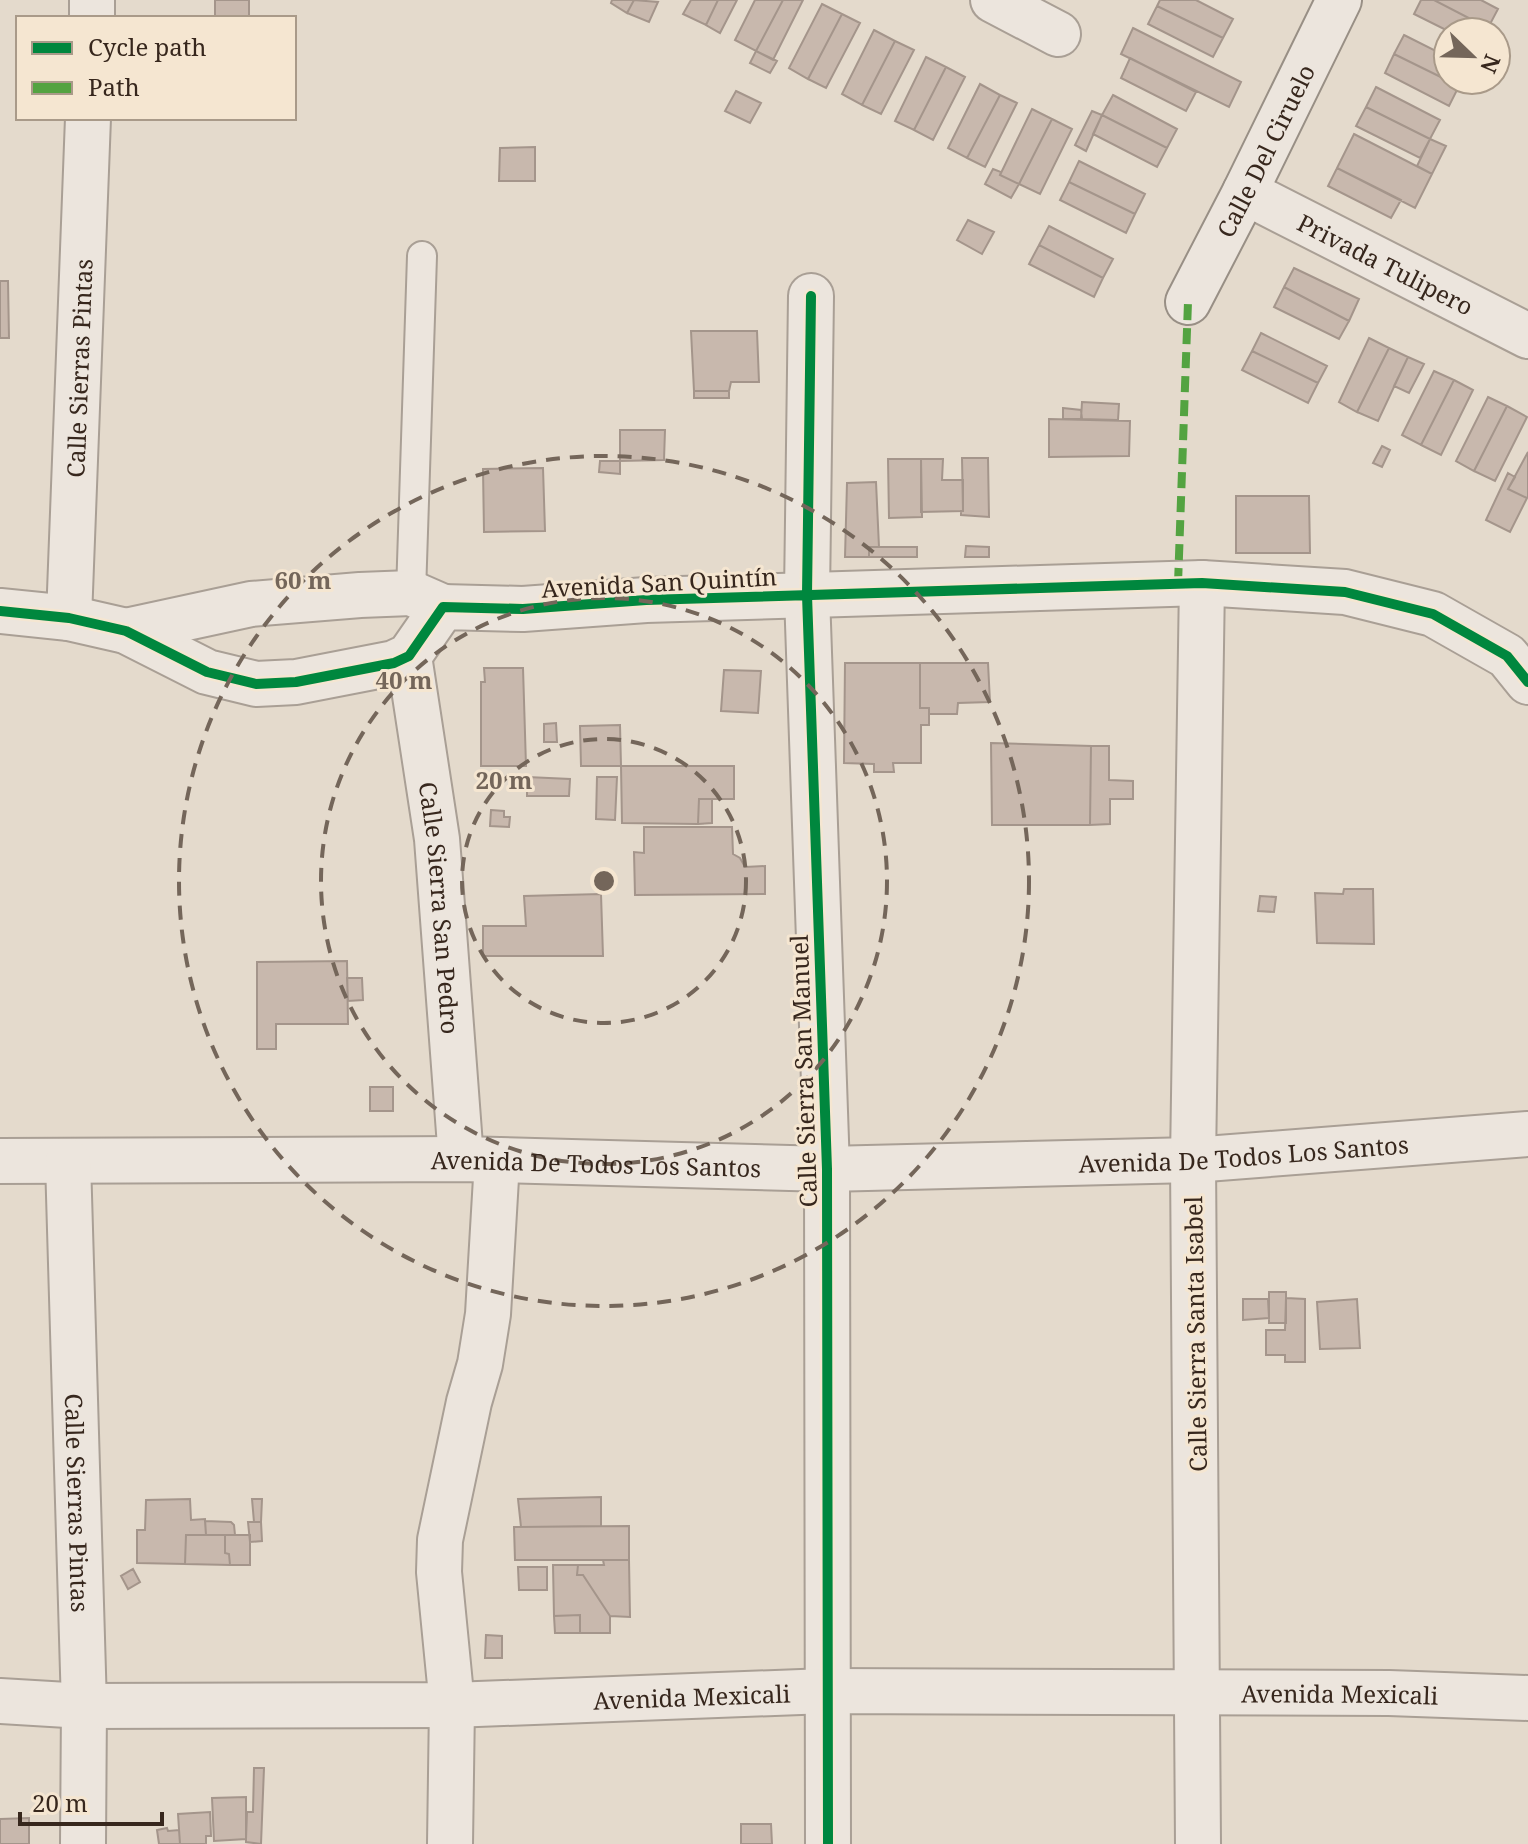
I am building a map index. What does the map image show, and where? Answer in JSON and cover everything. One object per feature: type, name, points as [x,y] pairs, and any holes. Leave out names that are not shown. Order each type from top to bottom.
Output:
[{"type":"street","points":[[993,0],[1058,34]]},
{"type":"street","name":"Calle Del Ciruelo","points":[[1188,302],[1339,0]]},
{"type":"street","name":"Calle Sierras Pintas","points":[[69,618],[88,120]]},
{"type":"street","name":"Privada Tulipero","points":[[1245,192],[1528,336]]},
{"type":"street","name":"Calle Sierra San Manuel","points":[[811,296],[807,595],[827,1169],[828,1844]]},
{"type":"street","name":"Avenida San Quintín","points":[[126,631],[251,604],[427,600],[523,609],[646,600],[1202,583],[1345,592],[1433,614],[1507,656],[1528,682]]},
{"type":"street","name":"Calle Sierra Santa Isabel","points":[[1198,1844],[1193,1160],[1202,583]]},
{"type":"street","points":[[0,611],[69,618],[126,631],[207,672],[256,684],[296,682],[394,663],[409,656],[427,600]]},
{"type":"street","name":"Calle Sierra San Pedro","points":[[409,656],[437,839],[479,1160],[488,1314],[480,1364],[440,1540],[439,1572],[452,1705]]},
{"type":"street","name":"Avenida De Todos Los Santos","points":[[0,1161],[479,1160],[827,1169],[1193,1160],[1528,1134]]},
{"type":"street","name":"Calle Sierras Pintas","points":[[68,1161],[84,1706],[83,1844]]},
{"type":"street","name":"Avenida Mexicali","points":[[0,1701],[84,1706],[452,1705],[827,1691],[1389,1693],[1528,1698]]},
{"type":"street","points":[[450,1844],[452,1705]]},
{"type":"lane","points":[[422,256],[427,600]]},
{"type":"building","points":[[215,0],[249,0],[249,16],[215,16]]},
{"type":"building","points":[[612,0],[634,0],[627,13],[611,3]]},
{"type":"building","points":[[634,0],[658,2],[649,22],[627,13]]},
{"type":"building","points":[[691,0],[718,0],[706,25],[683,14]]},
{"type":"building","points":[[718,0],[737,0],[720,33],[706,25]]},
{"type":"building","points":[[755,0],[783,0],[756,51],[735,40]]},
{"type":"building","points":[[783,0],[803,0],[773,60],[756,51]]},
{"type":"building","points":[[1160,0],[1196,0],[1233,19],[1223,38],[1157,6]]},
{"type":"building","points":[[1421,0],[1434,0],[1465,16],[1432,16],[1432,23],[1414,14]]},
{"type":"building","points":[[1434,0],[1481,0],[1498,9],[1494,16],[1465,16]]},
{"type":"building","points":[[822,4],[842,14],[808,79],[789,68]]},
{"type":"building","points":[[1157,6],[1223,38],[1213,57],[1148,24]]},
{"type":"building","points":[[842,14],[860,23],[826,88],[808,79]]},
{"type":"building","points":[[1133,28],[1241,82],[1229,107],[1121,54]]},
{"type":"building","points":[[874,30],[895,41],[862,105],[842,94]]},
{"type":"building","points":[[1404,35],[1432,49],[1432,73],[1394,54]]},
{"type":"building","points":[[895,41],[914,50],[881,114],[862,105]]},
{"type":"building","points":[[756,51],[777,61],[770,73],[750,63]]},
{"type":"building","points":[[1394,54],[1432,73],[1432,96],[1454,96],[1449,106],[1385,73]]},
{"type":"building","points":[[926,57],[946,67],[914,130],[895,121]]},
{"type":"building","points":[[1130,58],[1196,92],[1186,111],[1121,78]]},
{"type":"building","points":[[946,67],[965,77],[933,140],[914,130]]},
{"type":"building","points":[[980,84],[1000,95],[967,158],[948,148]]},
{"type":"building","points":[[1376,87],[1440,120],[1430,139],[1366,107]]},
{"type":"building","points":[[736,91],[761,103],[750,123],[725,111]]},
{"type":"building","points":[[1000,95],[1017,103],[985,167],[967,158]]},
{"type":"building","points":[[1113,95],[1177,129],[1167,148],[1102,115]]},
{"type":"building","points":[[1366,107],[1430,139],[1420,158],[1356,126]]},
{"type":"building","points":[[1032,109],[1052,119],[1019,184],[1000,175]]},
{"type":"building","points":[[1092,111],[1102,115],[1086,151],[1075,145]]},
{"type":"building","points":[[1102,115],[1167,148],[1157,167],[1093,134]]},
{"type":"building","points":[[1052,119],[1072,129],[1040,194],[1019,184]]},
{"type":"building","points":[[1354,134],[1432,174],[1415,208],[1337,168]]},
{"type":"building","points":[[1430,139],[1446,146],[1432,174],[1417,166]]},
{"type":"building","points":[[535,147],[535,181],[499,181],[500,148]]},
{"type":"building","points":[[1079,161],[1145,194],[1135,214],[1069,182]]},
{"type":"building","points":[[1337,168],[1401,200],[1391,218],[1328,186]]},
{"type":"building","points":[[993,169],[1019,184],[1011,198],[985,184]]},
{"type":"building","points":[[1069,182],[1135,214],[1126,233],[1060,200]]},
{"type":"building","points":[[968,220],[994,232],[982,254],[957,240]]},
{"type":"building","points":[[1049,226],[1113,259],[1103,278],[1039,245]]},
{"type":"building","points":[[1039,245],[1103,278],[1094,297],[1029,264]]},
{"type":"building","points":[[1294,268],[1359,299],[1349,321],[1284,287]]},
{"type":"building","points":[[0,281],[8,281],[9,338],[0,338]]},
{"type":"building","points":[[1284,287],[1349,321],[1339,339],[1274,307]]},
{"type":"building","points":[[691,331],[757,331],[759,382],[731,382],[729,391],[694,391]]},
{"type":"building","points":[[1261,333],[1327,366],[1318,383],[1252,351]]},
{"type":"building","points":[[1369,338],[1389,348],[1357,412],[1339,402]]},
{"type":"building","points":[[1389,348],[1408,357],[1378,421],[1357,412]]},
{"type":"building","points":[[1252,351],[1318,383],[1308,403],[1242,370]]},
{"type":"building","points":[[1408,357],[1424,364],[1409,393],[1394,386]]},
{"type":"building","points":[[1434,371],[1454,380],[1421,445],[1402,435]]},
{"type":"building","points":[[1454,380],[1473,390],[1441,455],[1421,445]]},
{"type":"building","points":[[694,391],[729,391],[729,398],[694,398]]},
{"type":"building","points":[[1488,397],[1507,406],[1474,471],[1456,461]]},
{"type":"building","points":[[1082,402],[1119,404],[1118,420],[1081,419]]},
{"type":"building","points":[[1507,406],[1527,417],[1495,481],[1474,471]]},
{"type":"building","points":[[1063,408],[1081,410],[1082,419],[1063,419]]},
{"type":"building","points":[[1049,419],[1130,421],[1129,456],[1049,457]]},
{"type":"building","points":[[620,430],[665,430],[664,460],[620,461]]},
{"type":"building","points":[[1382,446],[1390,450],[1382,467],[1373,463]]},
{"type":"building","points":[[1528,452],[1528,497],[1527,498],[1508,489]]},
{"type":"building","points":[[962,458],[988,458],[989,517],[961,515]]},
{"type":"building","points":[[888,459],[921,459],[922,517],[889,518]]},
{"type":"building","points":[[921,459],[943,459],[942,480],[963,480],[963,511],[921,512]]},
{"type":"building","points":[[600,461],[620,461],[620,474],[599,472]]},
{"type":"building","points":[[543,468],[545,531],[484,532],[483,469]]},
{"type":"building","points":[[1508,473],[1515,477],[1508,489],[1527,498],[1510,532],[1486,520]]},
{"type":"building","points":[[876,482],[879,547],[869,547],[869,557],[845,557],[847,483]]},
{"type":"building","points":[[1236,496],[1309,496],[1310,553],[1236,553]]},
{"type":"building","points":[[966,546],[989,547],[989,557],[965,557]]},
{"type":"building","points":[[869,547],[917,547],[917,557],[869,557]]},
{"type":"building","points":[[845,663],[920,663],[920,708],[929,708],[929,725],[921,725],[921,763],[893,763],[894,772],[874,772],[874,764],[844,763]]},
{"type":"building","points":[[920,663],[988,663],[990,702],[958,703],[957,714],[929,714],[929,708],[920,708]]},
{"type":"building","points":[[484,668],[523,668],[526,766],[481,766],[481,682],[485,682]]},
{"type":"building","points":[[724,670],[761,671],[758,713],[721,711]]},
{"type":"building","points":[[556,723],[557,742],[544,742],[544,724]]},
{"type":"building","points":[[620,725],[621,766],[581,766],[580,726]]},
{"type":"building","points":[[991,743],[1091,746],[1090,825],[992,825]]},
{"type":"building","points":[[1091,746],[1109,746],[1109,780],[1133,781],[1133,799],[1110,799],[1110,824],[1090,825]]},
{"type":"building","points":[[621,766],[734,766],[734,799],[699,799],[698,824],[622,823]]},
{"type":"building","points":[[527,777],[570,779],[569,796],[527,796]]},
{"type":"building","points":[[597,777],[617,777],[615,820],[596,819]]},
{"type":"building","points":[[699,799],[712,799],[712,823],[698,824]]},
{"type":"building","points":[[491,810],[504,811],[504,817],[510,817],[509,827],[490,826]]},
{"type":"building","points":[[644,827],[732,827],[733,854],[740,858],[745,867],[765,866],[765,894],[635,895],[634,852],[644,853]]},
{"type":"building","points":[[1344,889],[1373,889],[1374,944],[1317,943],[1315,893],[1343,894]]},
{"type":"building","points":[[601,894],[603,956],[483,956],[483,926],[526,926],[524,896]]},
{"type":"building","points":[[1260,896],[1276,897],[1274,912],[1258,911]]},
{"type":"building","points":[[347,961],[348,1024],[276,1024],[276,1049],[257,1049],[257,962]]},
{"type":"building","points":[[347,978],[362,978],[363,1000],[348,1001]]},
{"type":"building","points":[[370,1087],[393,1087],[393,1111],[370,1111]]},
{"type":"building","points":[[1269,1292],[1286,1292],[1286,1323],[1269,1323]]},
{"type":"building","points":[[1286,1298],[1305,1299],[1305,1362],[1285,1362],[1285,1355],[1266,1355],[1266,1330],[1285,1330]]},
{"type":"building","points":[[1243,1299],[1268,1299],[1269,1318],[1243,1320]]},
{"type":"building","points":[[1357,1299],[1360,1348],[1320,1349],[1317,1302]]},
{"type":"building","points":[[601,1497],[601,1526],[521,1527],[518,1499]]},
{"type":"building","points":[[190,1499],[191,1520],[205,1519],[206,1535],[186,1535],[185,1564],[137,1563],[137,1530],[145,1530],[146,1500]]},
{"type":"building","points":[[252,1499],[262,1499],[261,1522],[254,1522]]},
{"type":"building","points":[[205,1521],[231,1522],[235,1535],[206,1535]]},
{"type":"building","points":[[248,1522],[261,1522],[262,1541],[250,1542]]},
{"type":"building","points":[[629,1526],[629,1560],[515,1560],[514,1527]]},
{"type":"building","points":[[186,1535],[225,1535],[225,1553],[229,1554],[230,1565],[185,1564]]},
{"type":"building","points":[[225,1535],[250,1535],[250,1565],[230,1565],[229,1554],[225,1553]]},
{"type":"building","points":[[603,1560],[629,1560],[630,1617],[610,1616],[583,1575],[577,1575],[578,1565],[604,1565]]},
{"type":"building","points":[[553,1565],[578,1565],[577,1575],[583,1575],[610,1616],[610,1633],[580,1633],[580,1615],[554,1616]]},
{"type":"building","points":[[518,1567],[547,1567],[547,1590],[519,1590]]},
{"type":"building","points":[[133,1569],[140,1582],[128,1589],[121,1576]]},
{"type":"building","points":[[580,1615],[580,1633],[555,1633],[554,1616]]},
{"type":"building","points":[[486,1635],[502,1636],[502,1658],[485,1658]]},
{"type":"building","points":[[254,1768],[264,1768],[261,1844],[246,1842],[247,1812],[253,1812]]},
{"type":"building","points":[[246,1797],[246,1839],[214,1841],[212,1798]]},
{"type":"building","points":[[210,1812],[211,1836],[206,1836],[206,1844],[180,1844],[178,1814]]},
{"type":"building","points":[[29,1818],[29,1844],[0,1844],[0,1819]]},
{"type":"building","points":[[741,1824],[771,1824],[772,1844],[741,1844]]},
{"type":"building","points":[[167,1828],[168,1831],[179,1830],[180,1844],[159,1844],[157,1830]]},
{"type":"marked path","points":[[1178,584],[1188,302]]},
{"type":"cycle path","points":[[811,296],[807,595],[827,1169],[828,1844]]},
{"type":"cycle path","points":[[0,611],[69,618],[126,631],[207,672],[256,684],[296,682],[394,663],[409,656],[443,607],[523,609],[646,600],[1202,583],[1345,592],[1433,614],[1507,656],[1528,682]]}]
